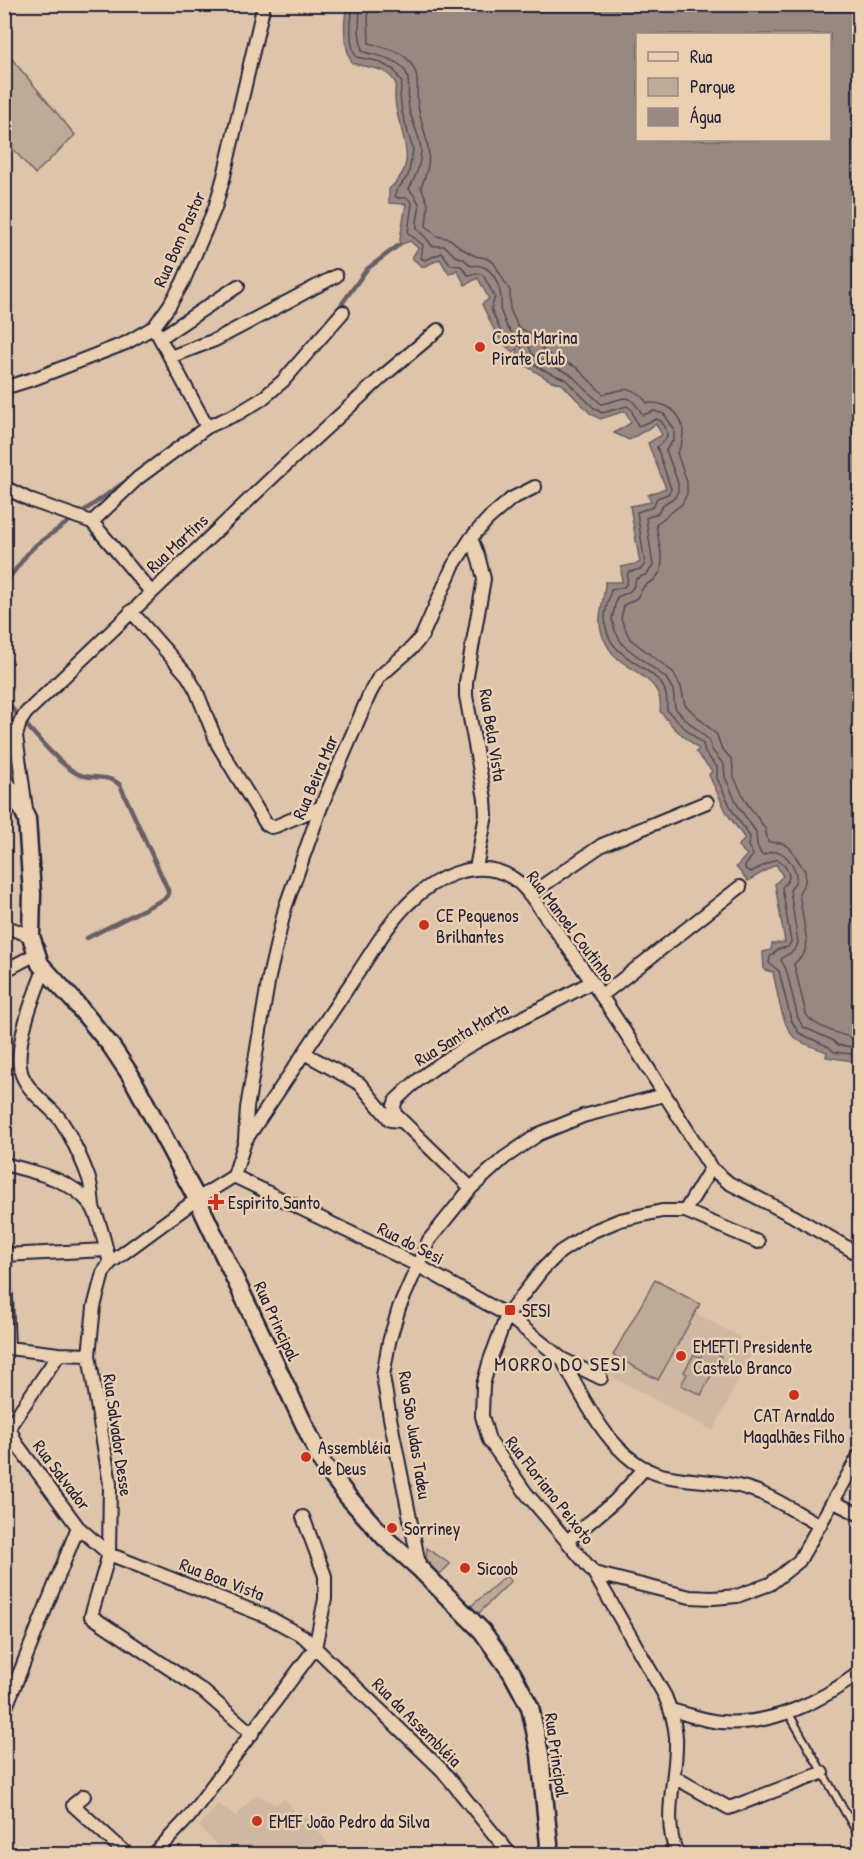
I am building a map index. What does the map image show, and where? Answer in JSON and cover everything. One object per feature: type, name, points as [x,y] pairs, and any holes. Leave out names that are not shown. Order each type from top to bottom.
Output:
[{"type":"street","name":"Rua Bom Pastor","points":[[4,388],[157,333],[183,282],[215,208],[264,4]]},
{"type":"street","points":[[170,357],[214,340],[336,276]]},
{"type":"street","points":[[207,427],[157,333],[238,286]]},
{"type":"street","points":[[92,522],[138,478],[207,427],[239,413],[262,399],[283,381],[343,312]]},
{"type":"street","name":"Rua Martins","points":[[27,819],[16,736],[20,722],[34,704],[374,384],[438,330]]},
{"type":"street","points":[[4,487],[32,501],[92,522],[151,592]]},
{"type":"street","name":"Rua Beira Mar","points":[[245,1141],[247,1108],[262,1020],[285,908],[321,807],[370,693],[379,677],[411,649],[422,636],[453,566],[471,538],[511,499],[536,487]]},
{"type":"street","name":"Rua Bela Vista","points":[[471,538],[484,579],[466,682],[466,696],[486,807],[476,868]]},
{"type":"street","points":[[131,611],[187,675],[196,690],[218,745],[266,824],[271,827],[276,826],[321,807]]},
{"type":"street","name":"Rua Principal","points":[[4,781],[17,798],[27,819],[32,894],[31,936],[36,954],[44,970],[73,1000],[121,1061],[197,1199],[323,1464],[348,1497],[386,1539],[420,1569],[482,1631],[512,1673],[530,1707],[540,1754],[549,1844],[547,1854]]},
{"type":"street","points":[[529,895],[602,845],[706,802]]},
{"type":"street","name":"Rua Manoel Coutinho","points":[[234,1176],[245,1141],[398,915],[429,887],[451,875],[476,868],[492,869],[513,877],[529,895],[601,996],[711,1168],[729,1183],[793,1216],[860,1255]]},
{"type":"street","points":[[601,996],[740,887]]},
{"type":"street","points":[[4,926],[31,936]]},
{"type":"street","points":[[4,971],[36,954]]},
{"type":"street","points":[[44,970],[30,1003],[23,1037],[21,1073],[28,1086],[61,1120],[90,1181],[93,1207],[108,1256]]},
{"type":"street","name":"Rua Santa Marta","points":[[402,1121],[395,1114],[396,1100],[445,1060],[486,1036],[568,996],[591,982]]},
{"type":"street","points":[[304,1053],[360,1084],[390,1120],[402,1121],[471,1188]]},
{"type":"street","name":"Rua São Judas Tadeu","points":[[420,1569],[383,1376],[389,1342],[399,1308],[429,1240],[471,1188],[504,1158],[539,1134],[583,1116],[664,1095]]},
{"type":"street","points":[[4,1164],[54,1179],[77,1191],[93,1207]]},
{"type":"street","points":[[685,1211],[711,1168]]},
{"type":"street","points":[[5,1255],[108,1256],[234,1176]]},
{"type":"street","name":"Rua do Sesi","points":[[234,1176],[417,1265],[507,1315],[562,1359],[601,1378]]},
{"type":"street","name":"Rua Floriano Peixoto","points":[[677,1854],[669,1826],[676,1740],[671,1710],[594,1573],[526,1493],[489,1440],[482,1416],[483,1384],[507,1315],[542,1270],[560,1252],[591,1232],[620,1220],[662,1211],[685,1211],[758,1242]]},
{"type":"street","points":[[4,1248],[6,1348],[59,1354],[89,1354]]},
{"type":"street","name":"Rua Salvador Desse","points":[[108,1256],[94,1307],[89,1354],[110,1484],[109,1554],[91,1616],[203,1691],[252,1734]]},
{"type":"street","name":"Rua Salvador","points":[[59,1354],[8,1425],[16,1443],[78,1527]]},
{"type":"street","name":"Rua do Sesi","points":[[562,1359],[608,1437],[634,1461],[659,1474],[747,1488],[820,1525]]},
{"type":"street","points":[[594,1573],[690,1597],[736,1596],[770,1584],[799,1560],[860,1454]]},
{"type":"street","points":[[567,1541],[615,1501],[645,1468]]},
{"type":"street","points":[[834,1502],[860,1515]]},
{"type":"street","points":[[154,1854],[189,1817],[315,1648],[325,1599],[325,1576],[303,1517]]},
{"type":"street","points":[[4,1712],[78,1527],[109,1554]]},
{"type":"street","name":"Rua Boa Vista","points":[[109,1554],[268,1617],[303,1636],[315,1648]]},
{"type":"street","name":"Rua da Assembléia","points":[[315,1648],[442,1770],[510,1854]]},
{"type":"street","points":[[671,1710],[720,1722],[754,1722],[788,1712],[839,1688],[860,1672]]},
{"type":"street","points":[[674,1777],[729,1808],[822,1773]]},
{"type":"street","points":[[84,1796],[73,1805],[127,1854]]},
{"type":"lane","points":[[788,1712],[860,1839]]},
{"type":"shaded area","name":"EMEFTI Presidente Castelo Branco","points":[[700,1304],[695,1313],[740,1337],[736,1345],[749,1351],[747,1355],[751,1356],[713,1431],[604,1372],[614,1355]]},
{"type":"shaded area","name":"EMEF João Pedro da Silva","points":[[256,1794],[276,1805],[284,1798],[297,1813],[301,1809],[336,1854],[225,1854],[199,1826],[218,1804],[236,1816]]},
{"type":"green space","points":[[12,59],[75,135],[35,174],[5,140],[5,65]]},
{"type":"green space","points":[[655,1280],[700,1304],[658,1380],[613,1355]]},
{"type":"green space","points":[[706,1348],[721,1356],[701,1395],[681,1385],[687,1374],[684,1372],[694,1354],[700,1357]]},
{"type":"green space","points":[[427,1548],[450,1564],[439,1575],[426,1560]]},
{"type":"green space","points":[[506,1576],[511,1581],[478,1614],[470,1607]]},
{"type":"water","points":[[348,4],[859,5],[859,1062],[826,1057],[827,1052],[803,1043],[791,1034],[781,1008],[773,972],[764,970],[763,952],[771,950],[772,944],[785,942],[775,884],[783,876],[776,864],[748,881],[736,867],[747,855],[738,846],[745,839],[727,813],[709,775],[712,771],[696,752],[699,749],[674,728],[660,711],[658,693],[653,685],[614,655],[603,637],[600,616],[605,582],[622,582],[621,567],[640,563],[630,506],[651,502],[648,495],[666,488],[648,443],[662,435],[656,424],[629,440],[614,433],[631,423],[625,411],[600,419],[590,413],[562,384],[551,381],[523,364],[518,359],[517,349],[513,352],[502,342],[482,304],[489,299],[478,278],[465,285],[457,270],[449,274],[440,259],[423,267],[412,258],[418,248],[410,241],[399,245],[406,204],[389,203],[389,189],[400,177],[405,165],[406,152],[397,112],[396,84],[383,71],[352,63],[347,49],[345,18]]},
{"type":"waterway","points":[[336,312],[367,269],[399,245]]},
{"type":"waterway","points":[[4,585],[37,544],[129,479]]},
{"type":"waterway","points":[[4,700],[67,767],[81,775],[110,779],[120,785],[168,890],[168,895],[164,899],[87,938]]},
{"type":"place","name":"Costa Marina Pirate Club","points":[[480,347]]},
{"type":"place","name":"CE Pequenos Brilhantes","points":[[424,925]]},
{"type":"place","name":"Espirito Santo","points":[[216,1202]]},
{"type":"place","name":"SESI","points":[[510,1310]]},
{"type":"place","name":"EMEFTI Presidente Castelo Branco","points":[[681,1356]]},
{"type":"place","name":"CAT Arnaldo Magalhães Filho","points":[[794,1395]]},
{"type":"place","name":"Assembléia de Deus","points":[[306,1457]]},
{"type":"place","name":"Sorriney","points":[[392,1528]]},
{"type":"place","name":"Sicoob","points":[[465,1568]]},
{"type":"place","name":"EMEF João Pedro da Silva","points":[[257,1821]]},
{"type":"district","name":"MORRO DO SESI","points":[[561,1363]]}]
